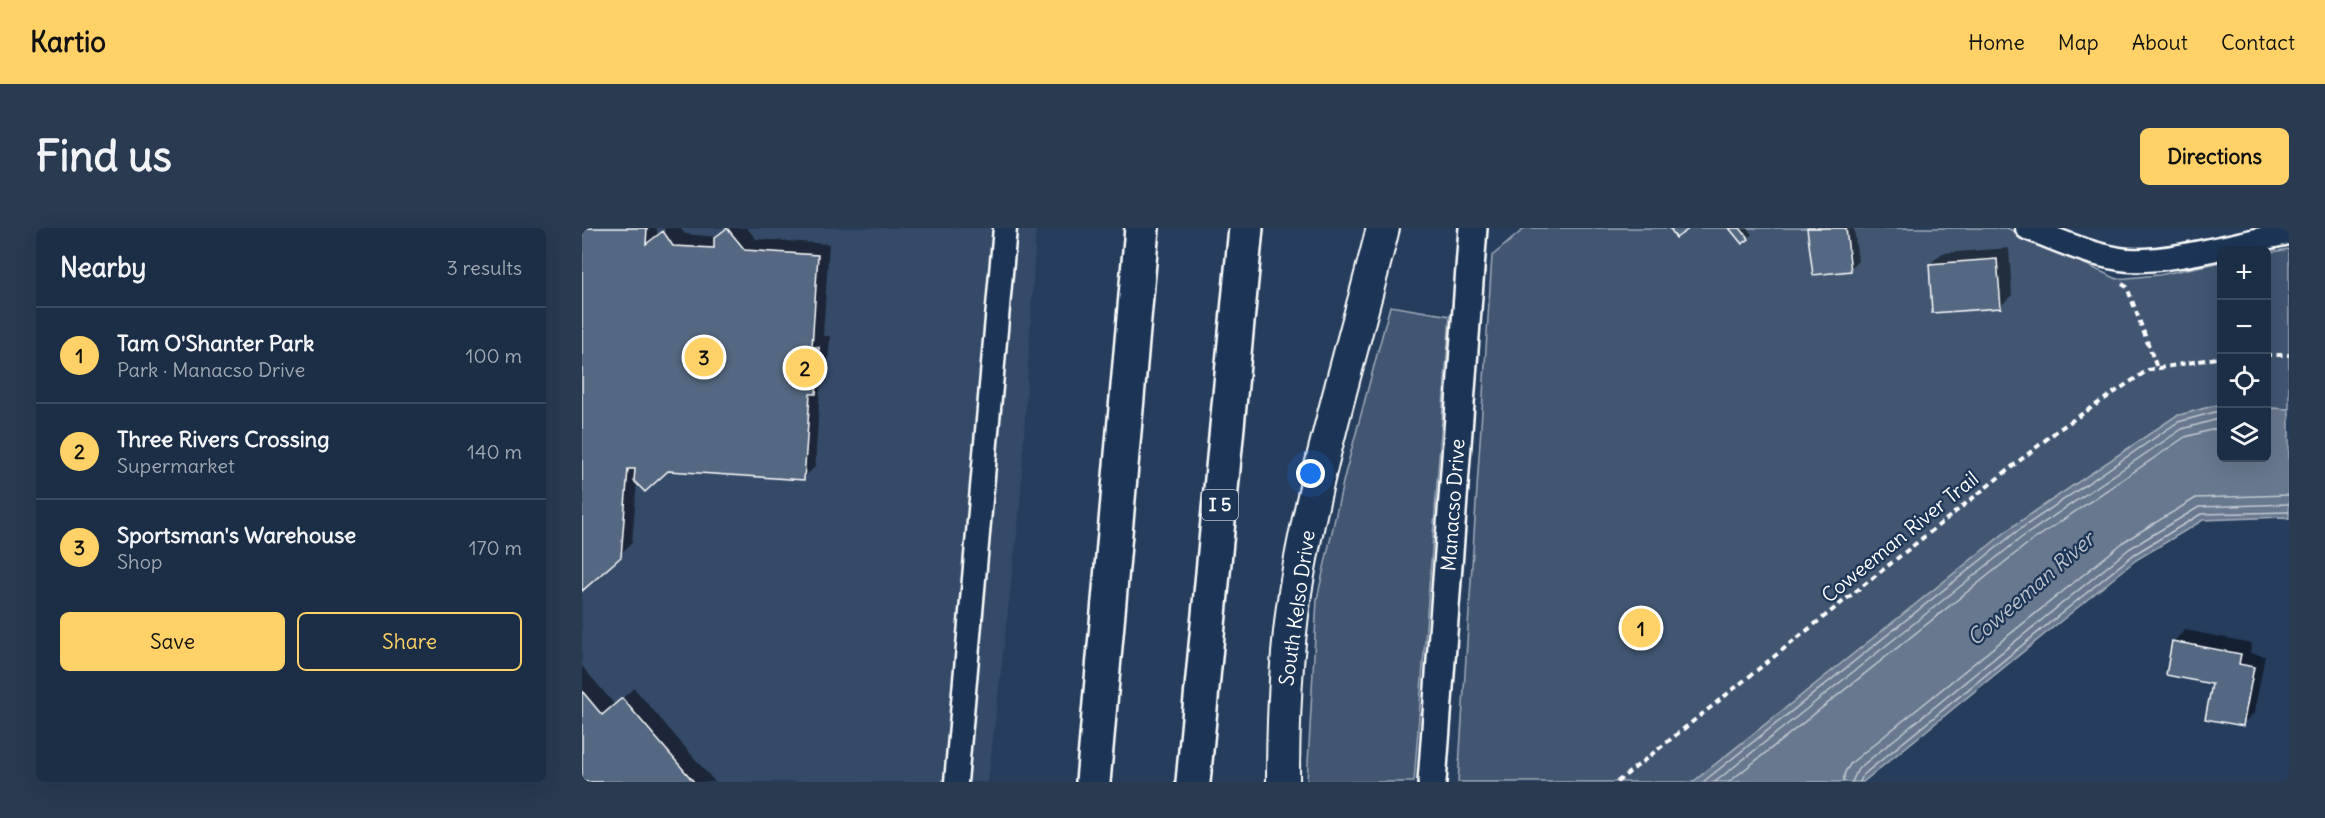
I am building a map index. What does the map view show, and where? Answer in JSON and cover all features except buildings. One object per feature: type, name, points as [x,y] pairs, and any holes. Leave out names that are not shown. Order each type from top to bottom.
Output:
[{"type":"highway","points":[[1093,782],[1142,228]]},
{"type":"highway","name":"I 5","points":[[1193,782],[1246,228]]},
{"type":"main road","name":"South Kelso Drive","points":[[1283,782],[1288,646],[1299,569],[1318,480],[1383,228]]},
{"type":"street","points":[[956,782],[1005,228]]},
{"type":"street","name":"Manacso Drive","points":[[1432,782],[1473,228]]},
{"type":"street","points":[[2027,228],[2062,242],[2121,259],[2160,258],[2289,233]]},
{"type":"path","points":[[2118,282],[2127,287],[2157,368]]},
{"type":"path","points":[[2271,355],[2289,355]]},
{"type":"path","name":"Coweeman River Trail","points":[[1617,782],[2058,430],[2148,370],[2217,358]]},
{"type":"shaded area","points":[[582,228],[1036,228],[1020,507],[988,782],[582,782]]},
{"type":"shaded area","points":[[1525,228],[2007,228],[2117,279],[2159,275],[2217,263],[2217,405],[2176,416],[2012,527],[1693,782],[1458,782],[1492,256]]},
{"type":"shaded area","points":[[2289,249],[2289,409],[2271,408],[2271,252]]},
{"type":"shaded area","points":[[1390,306],[1450,316],[1414,782],[1307,782],[1317,599],[1344,478]]},
{"type":"water","name":"Coweeman River","points":[[2217,405],[2217,462],[2271,462],[2271,408],[2289,409],[2289,519],[2284,517],[2203,520],[2136,560],[1863,782],[1693,782],[2012,527],[2176,416]]},
{"type":"place","name":"Sportsman's Warehouse","points":[[704,357]]},
{"type":"place","name":"Three Rivers Crossing","points":[[805,368]]},
{"type":"place","name":"Tam O'Shanter Park","points":[[1641,628]]}]
